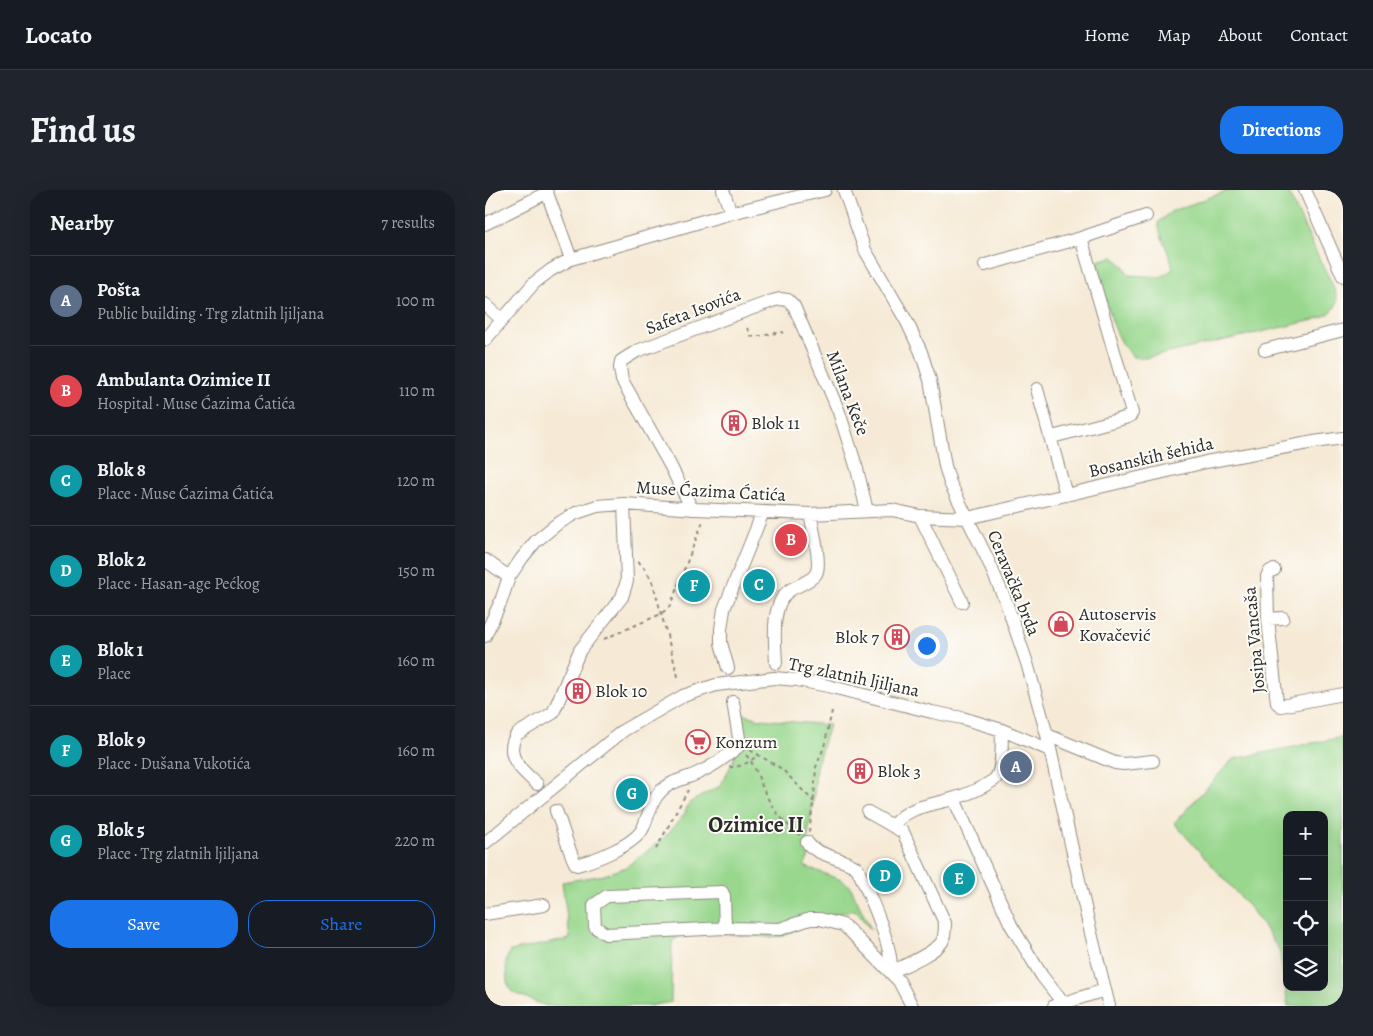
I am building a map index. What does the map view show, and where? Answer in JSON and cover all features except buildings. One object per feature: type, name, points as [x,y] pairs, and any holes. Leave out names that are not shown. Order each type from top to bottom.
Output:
[{"type":"street","points":[[723,190],[731,213]]},
{"type":"street","points":[[485,340],[501,319],[533,284],[571,258],[731,213],[825,190]]},
{"type":"street","name":"Ceravačka brda","points":[[844,190],[865,250],[907,322],[921,352],[930,380],[945,466],[950,482],[1006,602],[1027,663],[1047,735],[1109,1006]]},
{"type":"street","points":[[1305,190],[1343,276]]},
{"type":"street","points":[[485,224],[546,192],[571,258]]},
{"type":"street","points":[[985,265],[1081,238],[1146,216]]},
{"type":"street","points":[[1052,437],[1125,418],[1133,413],[1081,238]]},
{"type":"street","name":"Safeta Isovića","points":[[692,509],[670,464],[621,380],[621,362],[637,351],[780,299]]},
{"type":"street","name":"Milana Keče","points":[[780,299],[788,300],[794,306],[824,374],[845,430],[867,511]]},
{"type":"street","points":[[485,304],[501,319]]},
{"type":"street","points":[[1265,350],[1343,330]]},
{"type":"street","points":[[1037,389],[1067,495]]},
{"type":"street","name":"Bosanskih šehida","points":[[967,518],[1206,462],[1343,438]]},
{"type":"street","points":[[537,784],[519,768],[515,761],[511,753],[513,739],[517,734],[553,713],[580,650],[622,597],[627,581],[623,504]]},
{"type":"street","name":"Muse Ćazima Ćatića","points":[[485,636],[501,601],[509,577],[522,558],[536,542],[557,524],[576,513],[597,506],[623,504],[707,510],[810,514],[892,510],[920,516],[967,518]]},
{"type":"street","points":[[728,668],[721,643],[724,609],[763,512]]},
{"type":"street","points":[[776,663],[774,622],[782,598],[789,591],[812,578],[817,571],[817,544],[810,514]]},
{"type":"street","points":[[920,516],[962,602]]},
{"type":"street","points":[[485,560],[509,577]]},
{"type":"street","name":"Josipa Vancaša","points":[[1274,570],[1270,571],[1267,576],[1267,619],[1276,700],[1279,705],[1343,694]]},
{"type":"street","points":[[1267,619],[1283,618]]},
{"type":"street","name":"Trg zlatnih ljiljana","points":[[485,843],[625,730],[683,696],[716,685],[766,679],[797,680],[828,686],[962,718],[1002,730],[1050,750]]},
{"type":"street","points":[[556,810],[564,832],[566,845],[575,863],[580,864],[625,846],[642,830],[655,797],[661,790],[668,785],[695,775],[718,763],[739,745],[733,702]]},
{"type":"street","points":[[893,825],[901,816],[912,810],[954,799],[988,784],[999,776],[1002,730]]},
{"type":"street","points":[[1047,735],[1115,763],[1153,761]]},
{"type":"street","points":[[954,799],[1011,925],[1058,1005],[1105,990]]},
{"type":"street","points":[[868,812],[903,832],[945,923],[943,941],[935,949],[891,972]]},
{"type":"street","points":[[807,842],[813,849],[851,863],[857,868],[887,944],[892,962],[891,972]]},
{"type":"street","points":[[725,928],[724,896],[722,892],[607,896],[594,905],[595,928],[606,934],[725,928],[781,929],[810,919],[834,922],[851,932],[891,972],[899,981],[912,1006]]},
{"type":"street","points":[[485,914],[544,905]]},
{"type":"path","points":[[747,328],[751,336],[754,337],[784,333]]},
{"type":"path","points":[[598,642],[661,614],[670,606],[707,510]]},
{"type":"path","points":[[625,552],[638,561],[646,570],[653,583],[679,680]]},
{"type":"path","points":[[807,842],[814,802],[816,767],[832,711]]},
{"type":"path","points":[[739,745],[759,754],[782,769],[814,802]]},
{"type":"path","points":[[739,745],[751,761],[775,811],[807,842]]},
{"type":"path","points":[[728,767],[737,768],[751,761],[759,754]]},
{"type":"path","points":[[656,849],[690,787]]},
{"type":"green space","points":[[1230,190],[1287,190],[1333,285],[1337,297],[1336,306],[1329,314],[1314,320],[1146,358],[1133,357],[1125,348],[1114,327],[1096,268],[1100,260],[1113,257],[1123,265],[1129,275],[1161,277],[1173,269],[1158,222],[1172,211]]},
{"type":"green space","points":[[735,714],[743,714],[760,719],[829,725],[816,767],[814,797],[807,842],[813,849],[804,866],[841,880],[850,886],[871,930],[855,910],[822,919],[813,919],[784,936],[768,937],[687,930],[672,942],[671,1002],[649,1006],[546,1006],[512,992],[507,982],[506,961],[510,951],[570,939],[562,882],[604,875],[626,867],[664,838],[684,815],[689,803],[720,786],[732,764],[738,747]]},
{"type":"green space","points":[[1343,737],[1343,1006],[1288,1006],[1286,991],[1328,991],[1328,811],[1283,811],[1283,974],[1279,949],[1252,910],[1174,823],[1233,759]]},
{"type":"place","name":"Blok 11","points":[[734,423]]},
{"type":"place","name":"Ambulanta Ozimice II","points":[[791,540]]},
{"type":"place","name":"Blok 8","points":[[759,585]]},
{"type":"place","name":"Blok 9","points":[[694,586]]},
{"type":"place","name":"Autoservis Kovačević","points":[[1061,624]]},
{"type":"place","name":"Blok 7","points":[[897,637]]},
{"type":"place","name":"Blok 10","points":[[578,691]]},
{"type":"place","name":"Konzum","points":[[698,742]]},
{"type":"place","name":"Pošta","points":[[1016,767]]},
{"type":"place","name":"Blok 3","points":[[860,771]]},
{"type":"place","name":"Blok 5","points":[[632,794]]},
{"type":"place","name":"Blok 2","points":[[885,876]]},
{"type":"place","name":"Blok 1","points":[[959,879]]},
{"type":"district","name":"Ozimice II","points":[[756,825]]}]
